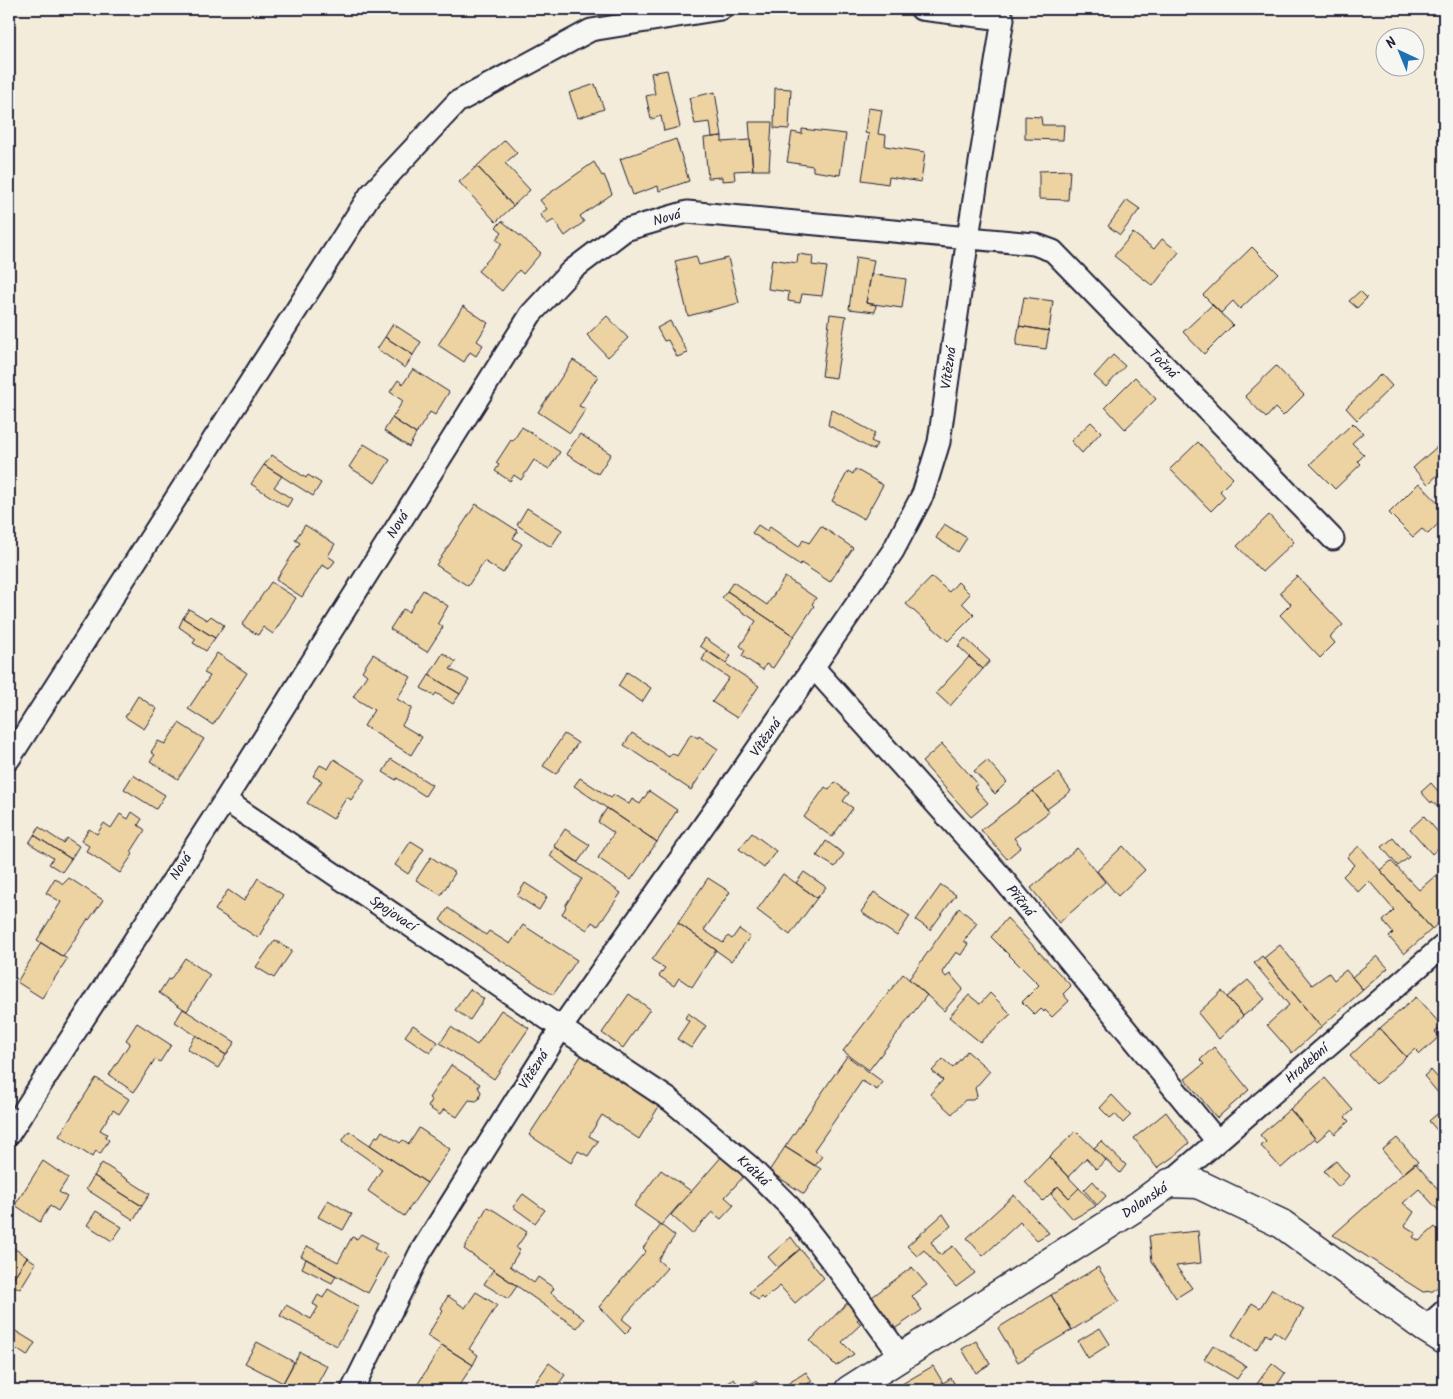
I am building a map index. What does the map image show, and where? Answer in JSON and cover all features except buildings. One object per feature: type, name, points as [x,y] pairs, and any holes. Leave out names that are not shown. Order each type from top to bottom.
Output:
[{"type":"street","points":[[9,759],[370,195],[457,102],[591,30],[721,9]]},
{"type":"street","name":"Vítězná","points":[[352,1390],[420,1253],[561,1028],[814,668],[893,551],[923,494],[939,442],[968,237],[1003,18],[921,9]]},
{"type":"street","name":"Nová","points":[[9,1134],[225,800],[531,314],[571,272],[625,230],[687,212],[968,237]]},
{"type":"street","name":"Točná","points":[[968,237],[1034,244],[1053,251],[1333,539]]},
{"type":"street","name":"Příčná","points":[[814,668],[998,873],[1217,1141]]},
{"type":"street","name":"Spojovací","points":[[225,800],[561,1028]]},
{"type":"street","name":"Hradební","points":[[1169,1183],[1444,945]]},
{"type":"street","name":"Krátká","points":[[561,1028],[670,1100],[748,1166],[788,1206],[834,1264],[902,1358]]},
{"type":"street","name":"Dolanská","points":[[849,1390],[902,1358],[1139,1205],[1169,1183],[1198,1184],[1282,1224],[1438,1326]]}]
